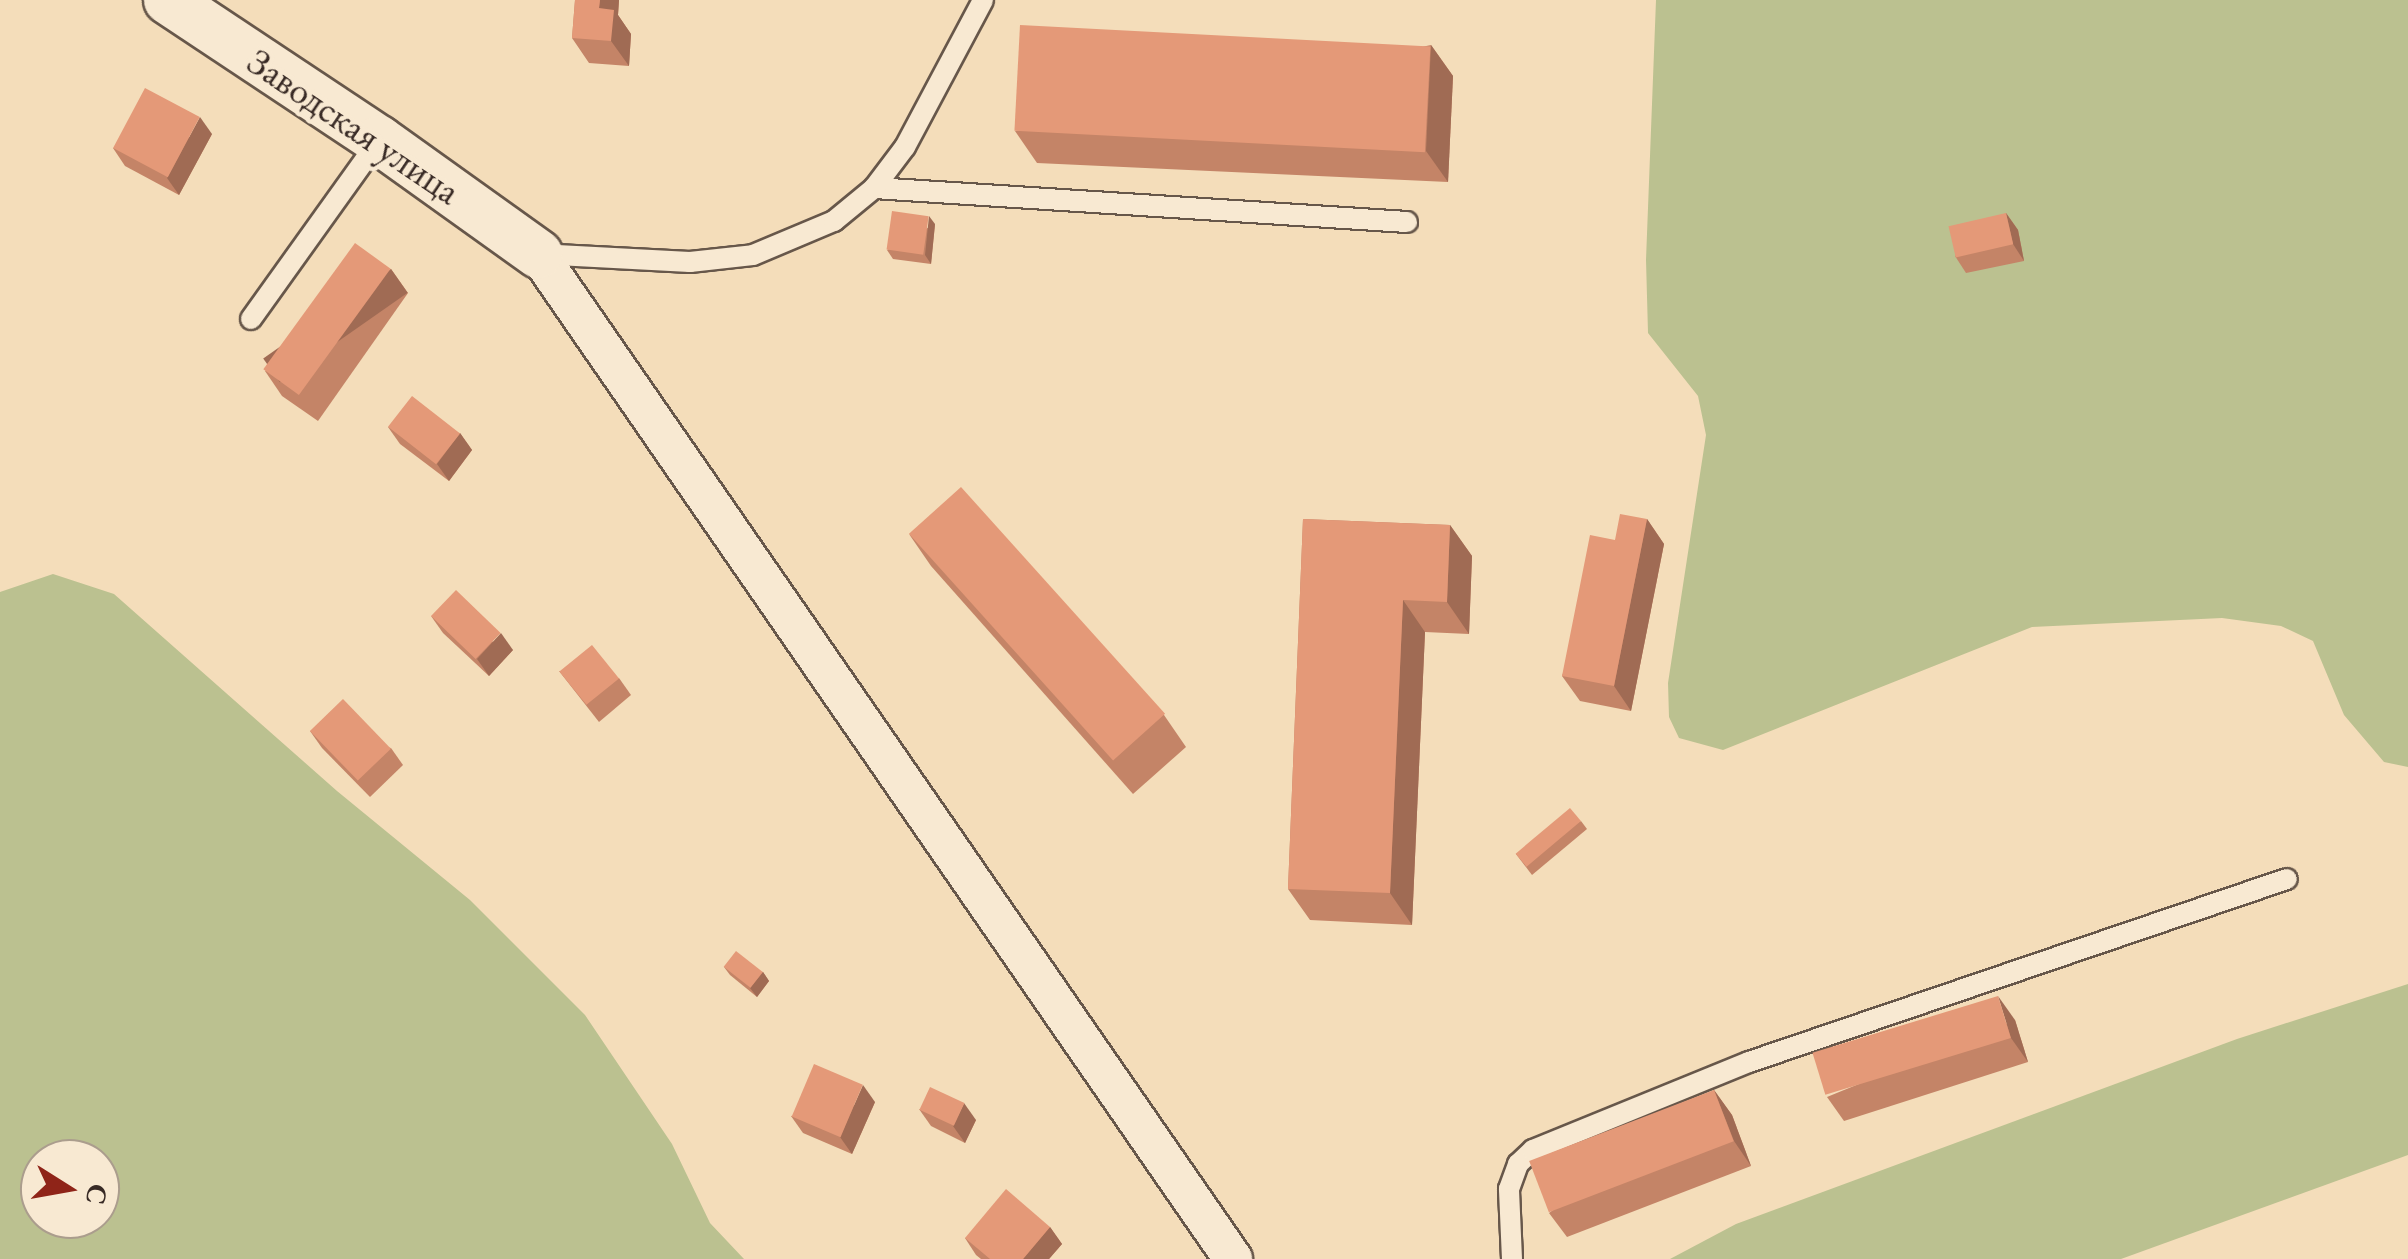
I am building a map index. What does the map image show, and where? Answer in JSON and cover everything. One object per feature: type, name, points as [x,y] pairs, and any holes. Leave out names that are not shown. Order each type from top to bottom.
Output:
[{"type":"street","name":"Заводская улица","points":[[168,0],[379,140],[538,254]]},
{"type":"street","points":[[538,254],[1232,1259]]},
{"type":"lane","points":[[538,254],[690,262],[753,255],[834,221],[874,188],[906,147],[984,0]]},
{"type":"lane","points":[[251,319],[379,140]]},
{"type":"lane","points":[[874,188],[1407,222]]},
{"type":"lane","points":[[1512,1259],[1509,1189],[1518,1164],[1533,1150],[1749,1062],[2286,879]]},
{"type":"green space","points":[[1656,0],[2408,0],[2408,767],[2384,762],[2344,715],[2313,641],[2281,626],[2222,618],[2032,627],[1723,750],[1679,738],[1669,717],[1668,683],[1706,435],[1698,396],[1648,333],[1646,260]]},
{"type":"green space","points":[[53,574],[114,594],[337,791],[470,900],[585,1015],[672,1144],[710,1223],[744,1259],[0,1259],[0,592]]},
{"type":"green space","points":[[2408,984],[2408,1155],[2121,1259],[1670,1259],[1736,1224],[2237,1039]]},
{"type":"building","points":[[575,0],[600,0],[599,8],[614,10],[611,41],[572,38]]},
{"type":"building","points":[[1020,25],[1430,47],[1425,152],[1014,131]]},
{"type":"building","points":[[145,88],[200,117],[168,177],[113,148]]},
{"type":"building","points":[[892,211],[929,216],[923,255],[887,250]]},
{"type":"building","points":[[2006,213],[2013,244],[1956,257],[1949,226]]},
{"type":"building","points":[[355,243],[391,269],[299,395],[263,369]]},
{"type":"building","points":[[412,396],[460,434],[436,464],[388,427]]},
{"type":"building","points":[[961,487],[1165,714],[1113,760],[909,534]]},
{"type":"building","points":[[1620,514],[1647,519],[1614,686],[1562,676],[1590,535],[1615,540]]},
{"type":"building","points":[[1303,519],[1450,525],[1447,602],[1403,600],[1390,893],[1288,889]]},
{"type":"building","points":[[456,590],[501,633],[476,659],[431,616]]},
{"type":"building","points":[[592,645],[619,678],[586,705],[559,671]]},
{"type":"building","points":[[343,699],[391,749],[358,781],[310,731]]},
{"type":"building","points":[[1570,808],[1581,821],[1527,867],[1516,854]]},
{"type":"building","points":[[736,951],[763,972],[750,988],[724,967]]},
{"type":"building","points":[[1998,996],[2011,1038],[1825,1095],[1812,1053]]},
{"type":"building","points":[[814,1064],[863,1085],[841,1137],[792,1116]]},
{"type":"building","points":[[930,1087],[964,1103],[954,1126],[919,1110]]},
{"type":"building","points":[[1714,1090],[1734,1141],[1549,1212],[1529,1161]]},
{"type":"building","points":[[1006,1189],[1050,1227],[1023,1259],[990,1259],[965,1238]]}]
